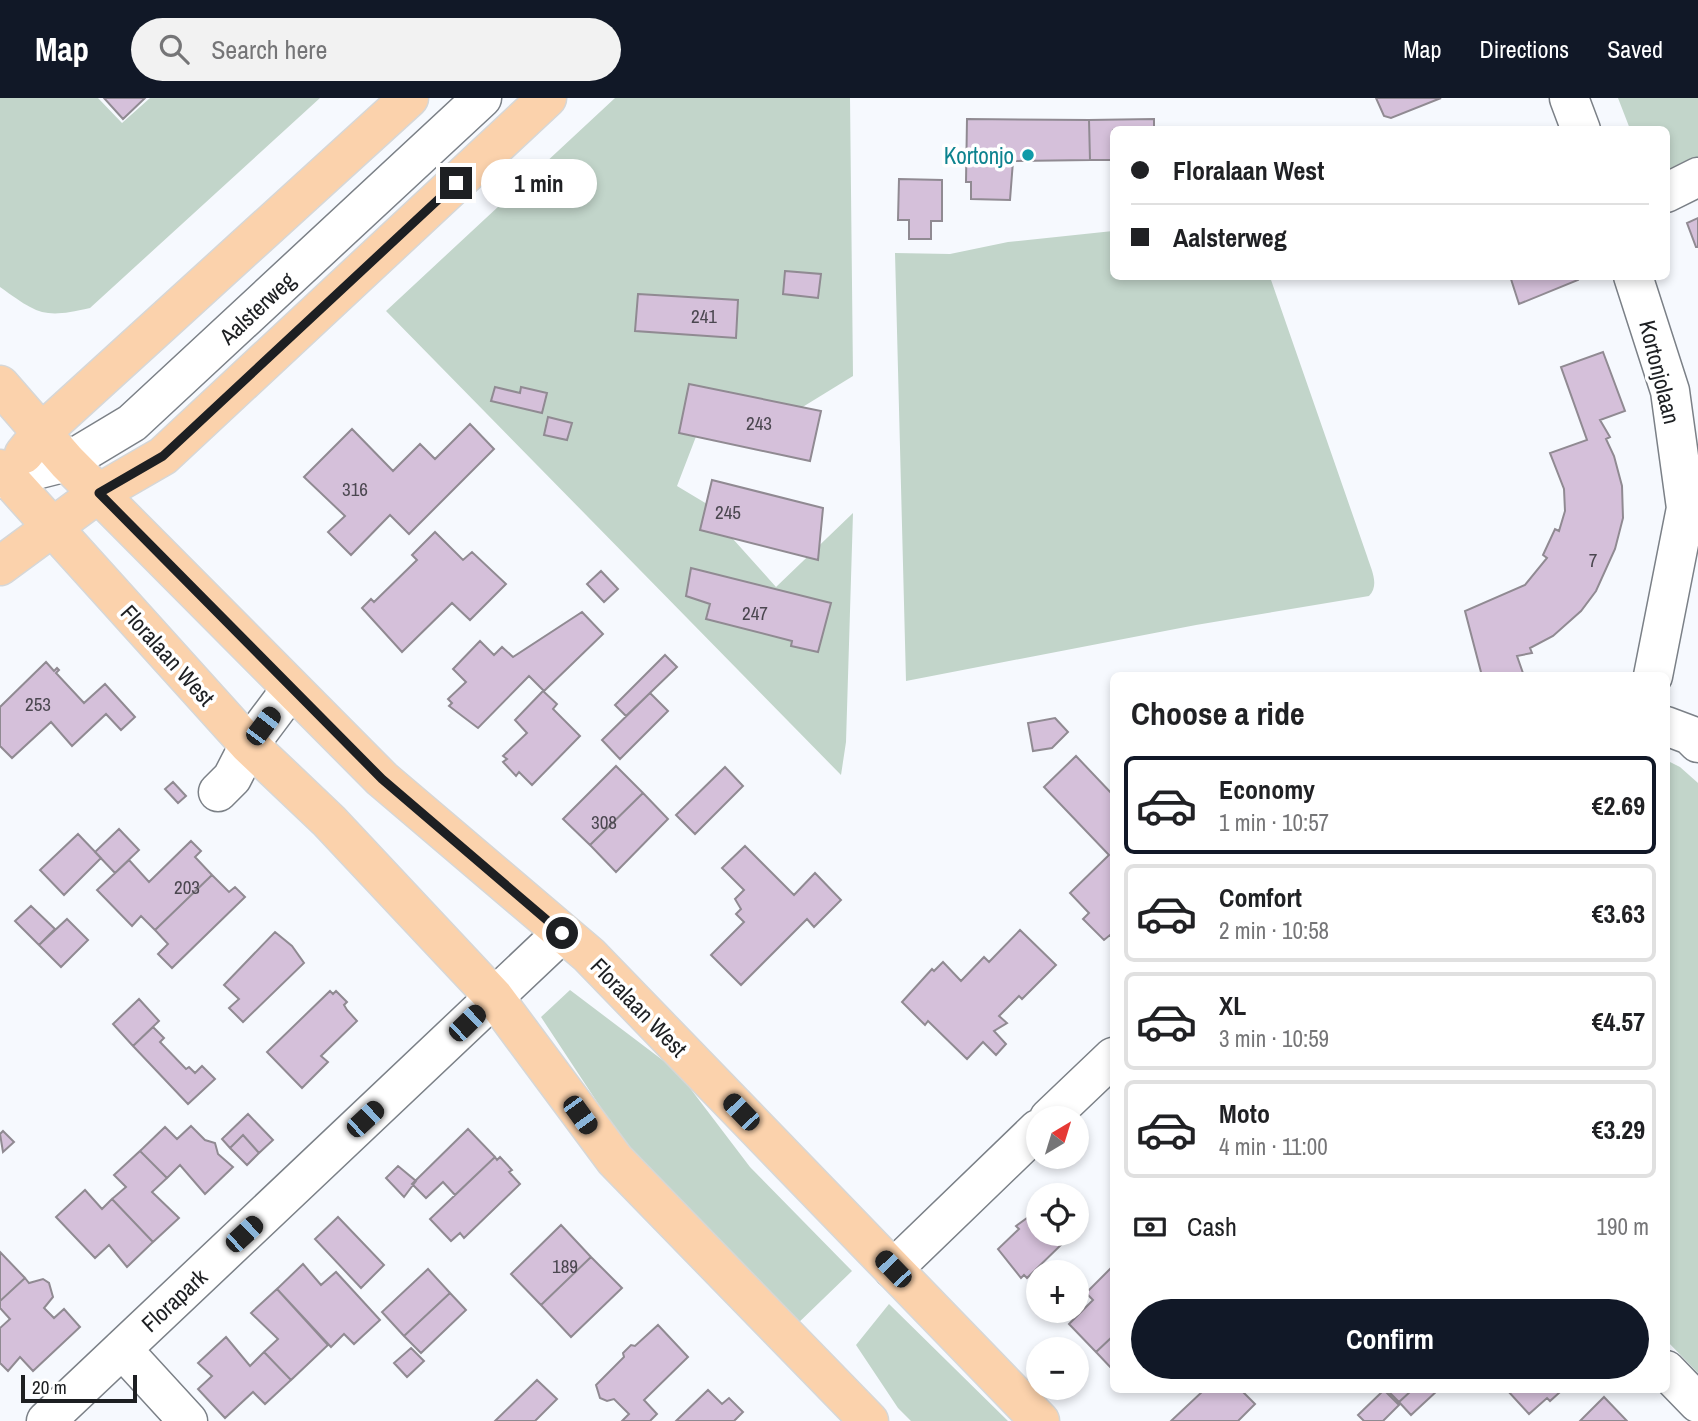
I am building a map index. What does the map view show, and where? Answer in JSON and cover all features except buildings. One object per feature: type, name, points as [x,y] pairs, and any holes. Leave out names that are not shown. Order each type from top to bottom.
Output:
[{"type":"main road","points":[[2,477],[40,434],[408,98]]},
{"type":"main road","name":"Aalsterweg","points":[[0,566],[99,493],[163,456],[547,98]]},
{"type":"main road","name":"Floralaan West","points":[[0,384],[40,434],[67,462],[382,779],[589,955],[1040,1421]]},
{"type":"main road","name":"Floralaan West","points":[[2,477],[51,526],[249,745],[329,821],[494,997],[615,1160],[869,1421]]},
{"type":"street","name":"Aalsterweg","points":[[2,477],[67,462],[132,423],[482,98]]},
{"type":"street","points":[[1569,98],[1580,126]]},
{"type":"street","points":[[1670,191],[1698,177]]},
{"type":"street","name":"Kortonjolaan","points":[[1634,280],[1670,391],[1686,508],[1685,591],[1655,672]]},
{"type":"street","points":[[218,792],[232,778],[249,745],[291,688]]},
{"type":"street","points":[[1670,728],[1690,735],[1698,743]]},
{"type":"street","name":"Florapark","points":[[46,1421],[562,933]]},
{"type":"street","points":[[1061,1106],[1110,1059]]},
{"type":"street","points":[[893,1269],[1026,1141]]},
{"type":"street","name":"Florapark","points":[[122,1349],[188,1421]]},
{"type":"street","points":[[1670,1374],[1698,1403]]},
{"type":"green space","points":[[0,98],[98,98],[122,123],[150,98],[320,98],[90,308],[51,313],[23,303],[0,287]]},
{"type":"green space","points":[[615,98],[850,98],[853,376],[788,416],[712,395],[677,486],[747,528],[733,539],[776,587],[853,513],[846,742],[841,775],[386,311]]},
{"type":"green space","points":[[1618,98],[1698,98],[1698,165],[1670,180],[1670,126],[1629,126]]},
{"type":"green space","points":[[1110,231],[1110,280],[1271,280],[1372,571],[1374,587],[1369,596],[1196,625],[906,681],[895,253],[950,254],[1008,242]]},
{"type":"green space","points":[[1670,762],[1698,783],[1698,1373],[1670,1344]]},
{"type":"green space","points":[[570,990],[677,1071],[750,1167],[852,1271],[793,1328],[698,1217],[630,1152],[541,1017]]},
{"type":"green space","points":[[889,1304],[1008,1421],[911,1421],[898,1408],[856,1345]]},
{"type":"place","name":"Kortonjo","points":[[1028,155]]},
{"type":"route","points":[[456,183],[163,456],[99,493],[382,779],[562,933]]}]
